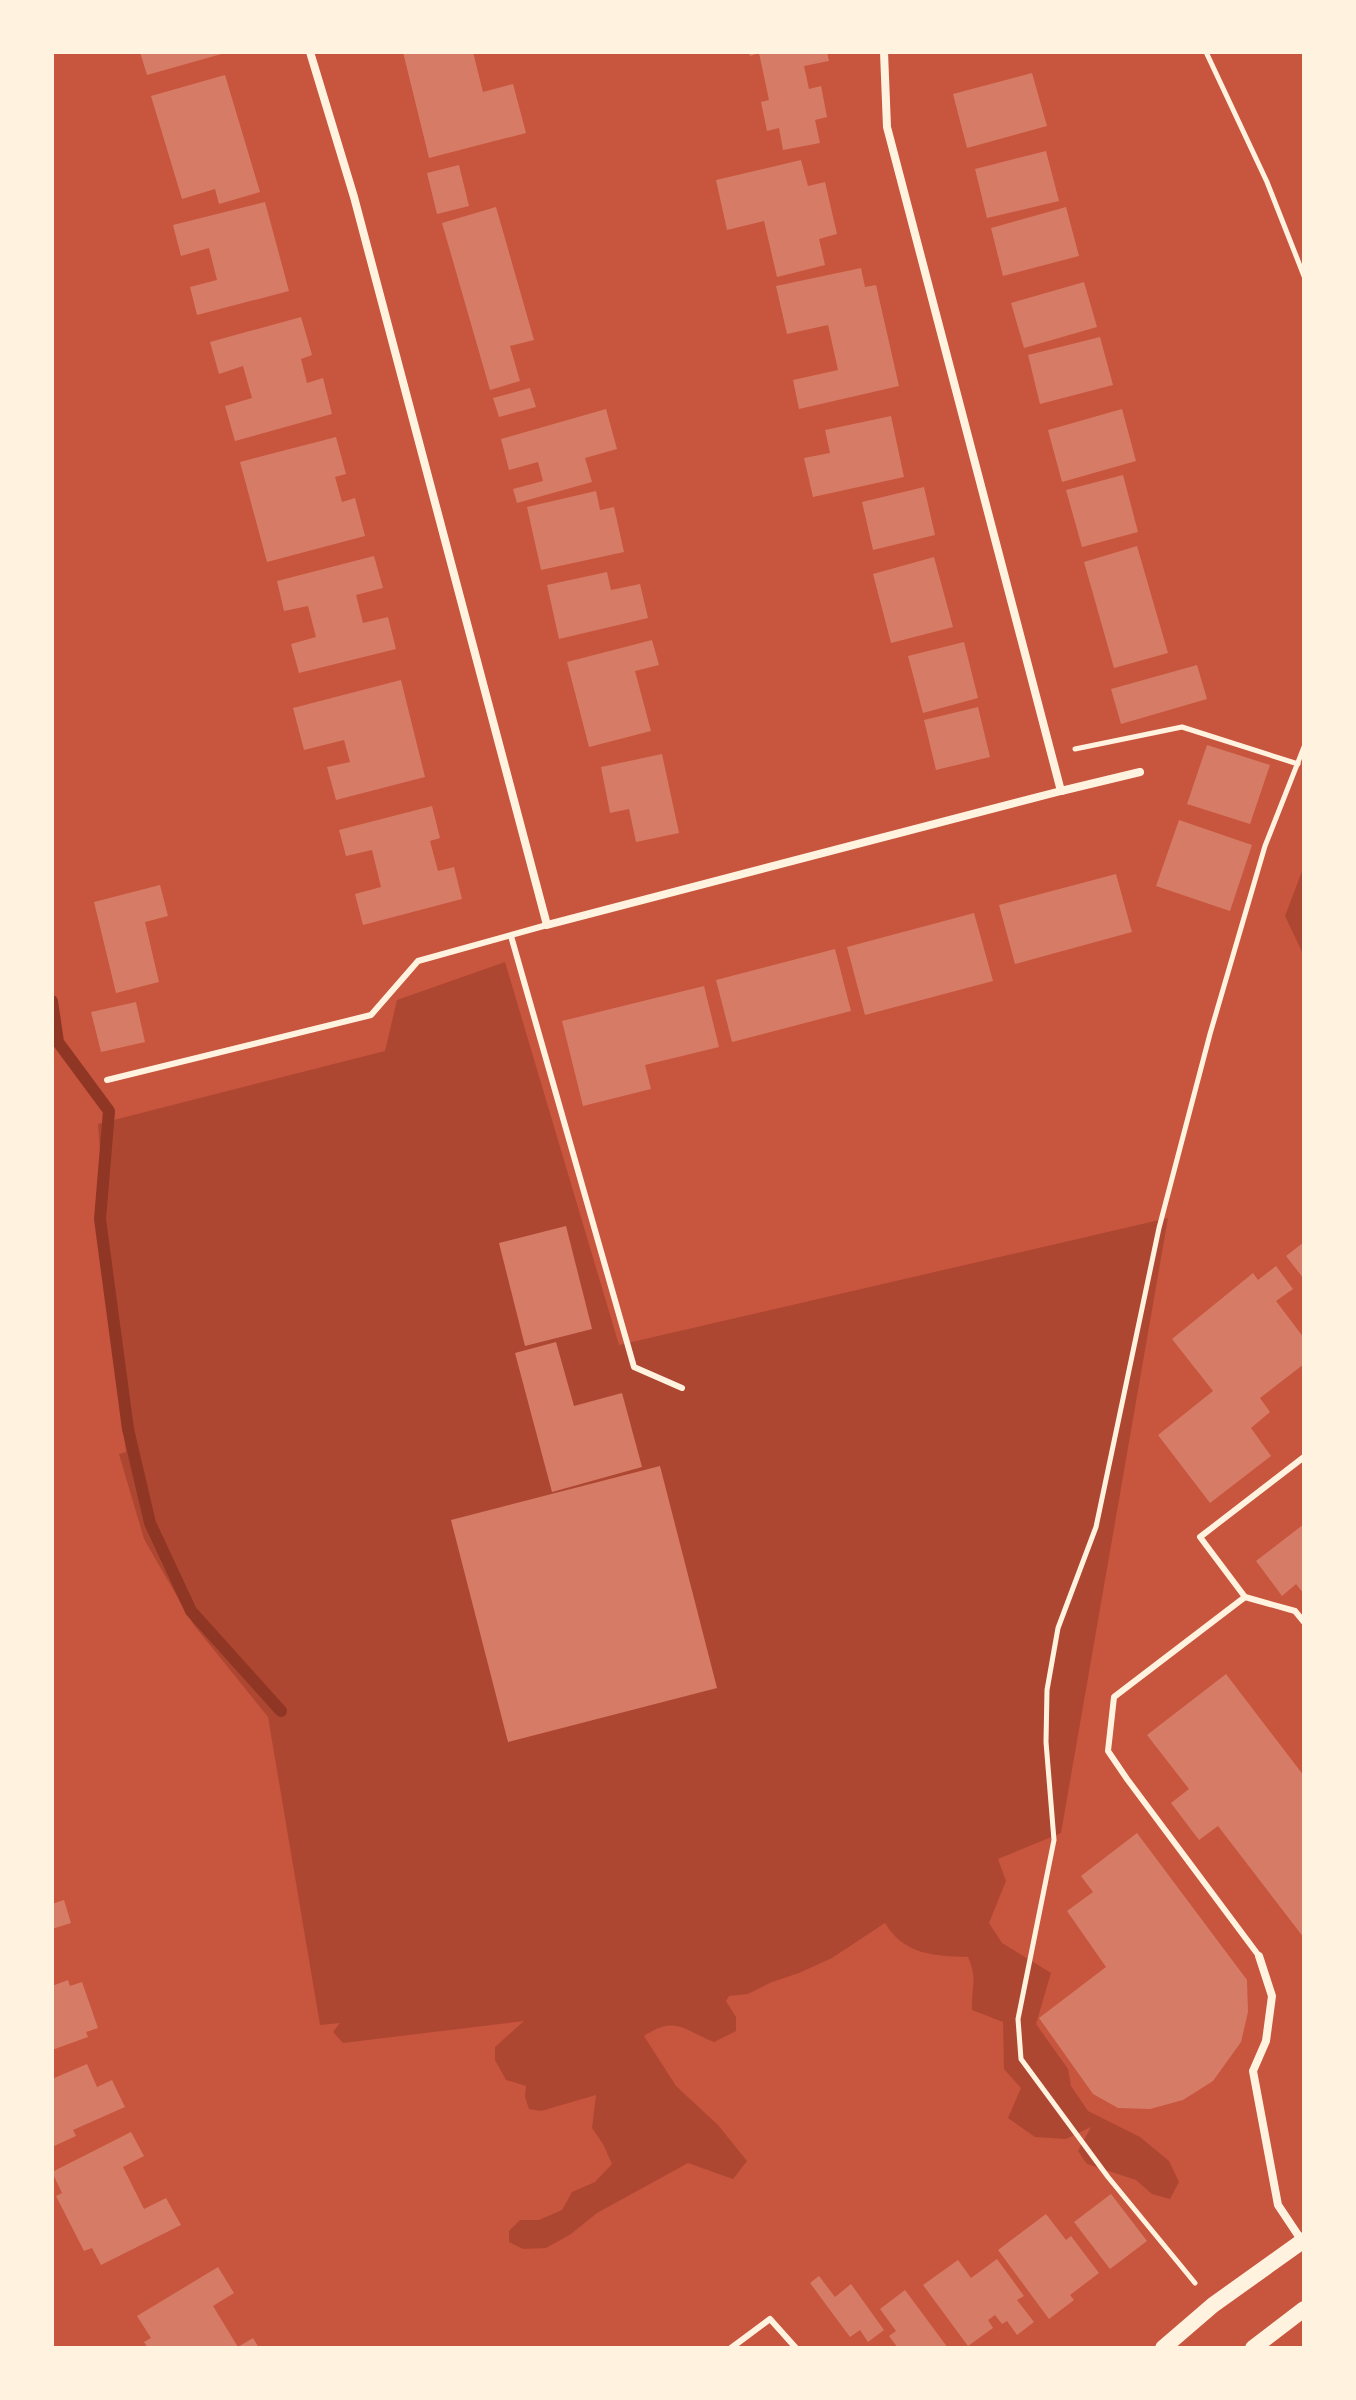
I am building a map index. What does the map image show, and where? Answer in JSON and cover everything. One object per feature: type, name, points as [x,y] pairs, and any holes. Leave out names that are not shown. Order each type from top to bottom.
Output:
[{"type":"main road","points":[[1163,2348],[1213,2305],[1303,2241]]},
{"type":"main road","points":[[1253,2348],[1304,2309]]},
{"type":"street","points":[[310,52],[354,197],[547,925],[1140,772]]},
{"type":"street","points":[[884,52],[887,127],[1061,791]]},
{"type":"street","points":[[1259,1956],[1272,1996],[1266,2041],[1253,2071],[1278,2205],[1303,2241]]},
{"type":"lane","points":[[107,1080],[371,1015],[418,961],[547,925]]},
{"type":"lane","points":[[511,936],[634,1367],[682,1388]]},
{"type":"lane","points":[[1304,1457],[1200,1537],[1245,1597],[1295,1611],[1304,1622]]},
{"type":"lane","points":[[1245,1597],[1114,1697],[1108,1751],[1259,1956]]},
{"type":"lane","points":[[731,2348],[770,2319],[796,2348]]},
{"type":"path","points":[[1206,52],[1267,182],[1304,276]]},
{"type":"path","points":[[1052,753],[1182,727],[1298,764]]},
{"type":"path","points":[[1213,2305],[1108,2177],[1021,2059],[1018,2019],[1054,1840],[1046,1742],[1047,1690],[1058,1628],[1096,1527],[1159,1228],[1210,1034],[1265,846],[1304,747]]},
{"type":"shaded area","points":[[1304,866],[1304,956],[1285,916]]},
{"type":"shaded area","points":[[505,962],[619,1345],[1168,1218],[1061,1833],[998,1859],[1006,1881],[989,1923],[1002,1943],[1051,1973],[1036,2024],[1068,2069],[1071,2086],[1088,2111],[1140,2137],[1169,2161],[1179,2182],[1170,2199],[1152,2194],[1136,2180],[1087,2164],[1078,2151],[1091,2127],[1066,2139],[1035,2137],[1008,2118],[1021,2088],[1004,2069],[1003,2022],[972,2010],[973,1977],[968,1957],[943,1956],[911,1948],[901,1942],[885,1923],[832,1958],[748,1994],[729,1996],[726,2001],[736,2017],[736,2031],[714,2042],[687,2029],[672,2026],[664,2026],[644,2036],[676,2086],[718,2125],[747,2161],[733,2179],[688,2163],[597,2213],[571,2234],[546,2248],[523,2249],[509,2242],[509,2231],[520,2220],[539,2220],[562,2210],[572,2192],[595,2182],[612,2164],[592,2128],[596,2095],[541,2111],[529,2109],[525,2097],[526,2086],[506,2080],[495,2060],[495,2047],[524,2021],[343,2043],[333,2032],[340,2023],[320,2025],[268,1717],[193,1624],[144,1539],[119,1454],[126,1452],[115,1355],[98,1124],[385,1051],[397,1000]]},
{"type":"building","points":[[140,52],[225,52],[225,53],[147,75]]},
{"type":"building","points":[[403,52],[473,52],[483,92],[513,84],[526,133],[429,158]]},
{"type":"building","points":[[749,52],[827,52],[829,61],[804,66],[809,89],[821,86],[827,117],[815,120],[820,143],[783,150],[779,128],[767,131],[761,102],[769,100],[759,53],[750,56]]},
{"type":"building","points":[[1032,73],[1047,126],[967,148],[953,94]]},
{"type":"building","points":[[225,75],[260,192],[219,204],[215,189],[182,199],[151,96]]},
{"type":"building","points":[[1046,151],[1059,201],[987,218],[975,169]]},
{"type":"building","points":[[801,160],[808,186],[825,182],[837,234],[819,239],[825,265],[777,277],[764,221],[727,230],[716,180]]},
{"type":"building","points":[[459,165],[469,206],[437,214],[427,173]]},
{"type":"building","points":[[265,202],[289,291],[197,315],[190,287],[217,280],[209,248],[181,256],[173,225]]},
{"type":"building","points":[[496,207],[534,340],[510,346],[520,381],[490,390],[442,223]]},
{"type":"building","points":[[1066,207],[1079,256],[1003,276],[991,228]]},
{"type":"building","points":[[861,268],[865,287],[876,285],[899,386],[799,409],[793,380],[838,370],[828,325],[787,334],[776,286]]},
{"type":"building","points":[[1084,282],[1097,327],[1024,348],[1011,303]]},
{"type":"building","points":[[301,317],[312,355],[301,359],[307,383],[323,378],[332,414],[235,441],[225,406],[252,398],[243,366],[219,374],[210,342]]},
{"type":"building","points":[[1100,337],[1113,385],[1040,404],[1028,355]]},
{"type":"building","points":[[530,388],[536,407],[499,417],[493,398]]},
{"type":"building","points":[[606,409],[617,449],[585,458],[592,482],[517,503],[513,489],[543,481],[538,462],[509,470],[501,439]]},
{"type":"building","points":[[1122,409],[1136,461],[1062,482],[1048,430]]},
{"type":"building","points":[[891,416],[904,477],[813,497],[804,458],[830,453],[825,430]]},
{"type":"building","points":[[336,437],[346,474],[335,477],[342,502],[355,498],[365,536],[267,562],[240,462]]},
{"type":"building","points":[[1123,475],[1138,532],[1082,547],[1066,490]]},
{"type":"building","points":[[924,487],[935,535],[873,550],[862,502]]},
{"type":"building","points":[[596,491],[600,510],[614,507],[624,552],[541,570],[527,507]]},
{"type":"building","points":[[1137,546],[1168,653],[1114,668],[1084,562]]},
{"type":"building","points":[[374,556],[383,588],[356,595],[363,623],[388,617],[396,649],[299,673],[291,644],[316,637],[308,606],[284,611],[277,581]]},
{"type":"building","points":[[934,557],[953,627],[891,643],[873,574]]},
{"type":"building","points":[[607,572],[611,590],[640,584],[648,618],[559,639],[547,585]]},
{"type":"building","points":[[652,640],[659,665],[635,671],[651,731],[589,747],[567,662]]},
{"type":"building","points":[[964,642],[978,698],[923,713],[908,656]]},
{"type":"building","points":[[1197,665],[1207,699],[1121,724],[1111,689]]},
{"type":"building","points":[[401,680],[425,777],[336,800],[327,767],[350,762],[344,740],[304,750],[293,708]]},
{"type":"building","points":[[978,707],[990,757],[936,770],[924,720]]},
{"type":"building","points":[[1207,745],[1270,765],[1250,824],[1187,804]]},
{"type":"building","points":[[662,754],[679,833],[636,842],[629,809],[610,813],[601,767]]},
{"type":"building","points":[[432,806],[440,838],[430,841],[438,871],[454,867],[462,899],[363,925],[355,894],[381,887],[372,850],[346,856],[339,830]]},
{"type":"building","points":[[1179,820],[1252,845],[1230,911],[1156,886]]},
{"type":"building","points":[[1116,874],[1132,932],[1015,964],[999,905]]},
{"type":"building","points":[[160,885],[168,916],[145,922],[159,982],[116,993],[94,902]]},
{"type":"building","points":[[974,913],[993,981],[865,1015],[847,947]]},
{"type":"building","points":[[835,949],[851,1011],[732,1042],[716,980]]},
{"type":"building","points":[[704,986],[719,1047],[645,1065],[651,1089],[583,1106],[562,1021]]},
{"type":"building","points":[[136,1002],[145,1042],[101,1052],[91,1012]]},
{"type":"building","points":[[566,1226],[592,1329],[525,1346],[499,1243]]},
{"type":"building","points":[[1304,1242],[1304,1279],[1286,1256]]},
{"type":"building","points":[[1276,1266],[1293,1289],[1276,1301],[1304,1338],[1304,1364],[1260,1398],[1270,1412],[1251,1428],[1271,1456],[1210,1503],[1158,1435],[1213,1391],[1172,1339],[1253,1273],[1258,1280]]},
{"type":"building","points":[[556,1342],[574,1406],[622,1393],[642,1467],[552,1492],[515,1353]]},
{"type":"building","points":[[660,1466],[717,1688],[508,1742],[451,1520]]},
{"type":"building","points":[[1304,1524],[1304,1594],[1296,1584],[1282,1596],[1256,1561]]},
{"type":"building","points":[[1226,1674],[1304,1776],[1304,1938],[1218,1826],[1199,1840],[1171,1803],[1189,1789],[1147,1735]]},
{"type":"building","points":[[1137,1833],[1247,1980],[1248,2012],[1241,2042],[1213,2081],[1183,2100],[1150,2109],[1118,2108],[1093,2094],[1039,2018],[1106,1967],[1067,1911],[1093,1892],[1081,1876]]},
{"type":"building","points":[[64,1900],[71,1923],[52,1929],[52,1904]]},
{"type":"building","points":[[68,1980],[70,1986],[82,1982],[98,2028],[86,2032],[88,2037],[52,2050],[52,1986]]},
{"type":"building","points":[[87,2064],[97,2087],[112,2080],[125,2107],[73,2130],[76,2136],[52,2147],[52,2079]]},
{"type":"building","points":[[131,2132],[144,2156],[123,2167],[144,2209],[166,2198],[181,2225],[101,2265],[92,2248],[84,2251],[56,2196],[62,2193],[52,2172]]},
{"type":"building","points":[[1111,2194],[1147,2241],[1110,2269],[1074,2222]]},
{"type":"building","points":[[1046,2214],[1066,2240],[1071,2236],[1099,2273],[1070,2295],[1074,2300],[1049,2319],[998,2250]]},
{"type":"building","points":[[997,2259],[1024,2296],[1017,2300],[1034,2322],[1017,2335],[1007,2321],[1002,2324],[995,2315],[988,2320],[993,2328],[968,2346],[923,2285],[958,2260],[971,2278]]},
{"type":"building","points":[[218,2267],[234,2293],[213,2306],[238,2347],[253,2338],[259,2348],[148,2348],[144,2342],[151,2338],[137,2316]]},
{"type":"building","points":[[819,2276],[835,2297],[851,2284],[884,2330],[868,2342],[860,2330],[850,2337],[810,2283]]},
{"type":"building","points":[[905,2290],[948,2348],[898,2348],[889,2336],[896,2331],[880,2309]]},
{"type":"waterway","points":[[52,1001],[58,1042],[109,1111],[100,1219],[128,1429],[150,1523],[191,1611],[281,1711]]}]
